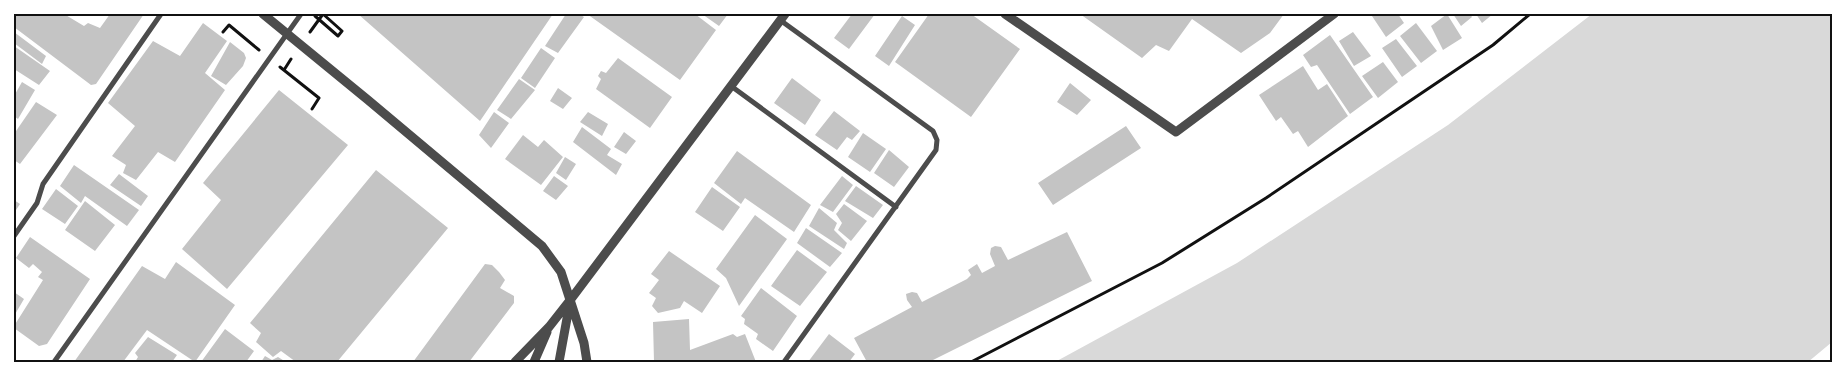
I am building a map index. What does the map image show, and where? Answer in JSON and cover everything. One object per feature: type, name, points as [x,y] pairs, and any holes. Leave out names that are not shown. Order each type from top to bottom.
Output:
[{"type":"street","points":[[14,236],[37,202],[43,184],[162,14]]},
{"type":"street","points":[[263,14],[542,246],[561,272],[584,343],[587,362]]},
{"type":"street","points":[[54,362],[301,14]]},
{"type":"street","points":[[1005,14],[1176,132],[1334,14]]},
{"type":"street","points":[[516,362],[549,327],[783,17],[933,131],[938,140],[936,150],[784,362]]},
{"type":"street","points":[[730,86],[896,207]]},
{"type":"street","points":[[559,362],[570,299]]},
{"type":"street","points":[[534,362],[549,327]]},
{"type":"path","points":[[971,362],[1162,263],[1266,198],[1392,113],[1493,44],[1530,14]]},
{"type":"path","points":[[314,15],[338,36],[342,31],[324,16]]},
{"type":"path","points":[[223,32],[229,25],[266,55]]},
{"type":"path","points":[[274,62],[319,98],[312,109]]},
{"type":"shaded area","points":[[1592,14],[1832,14],[1832,342],[1808,362],[1055,362],[1237,263],[1448,125]]},
{"type":"building","points":[[14,14],[64,14],[84,26],[88,23],[100,28],[110,14],[144,14],[96,84],[91,85],[14,27]]},
{"type":"building","points":[[358,14],[553,14],[480,121]]},
{"type":"building","points":[[566,14],[579,14],[584,17],[558,53],[545,46]]},
{"type":"building","points":[[587,14],[695,14],[716,30],[680,80]]},
{"type":"building","points":[[702,14],[728,14],[719,26]]},
{"type":"building","points":[[852,14],[875,14],[849,49],[834,38]]},
{"type":"building","points":[[929,14],[971,14],[1020,49],[971,117],[895,62]]},
{"type":"building","points":[[1080,14],[1284,14],[1270,33],[1241,53],[1192,19],[1169,51],[1156,45],[1142,58]]},
{"type":"building","points":[[1375,14],[1398,14],[1404,23],[1386,37],[1372,16]]},
{"type":"building","points":[[1447,14],[1462,38],[1443,50],[1431,26]]},
{"type":"building","points":[[1453,14],[1470,14],[1472,17],[1461,26]]},
{"type":"building","points":[[1476,14],[1493,14],[1482,23]]},
{"type":"building","points":[[902,16],[915,25],[889,66],[875,56]]},
{"type":"building","points":[[203,23],[227,41],[205,73],[225,90],[175,162],[158,152],[136,180],[123,173],[126,165],[112,156],[135,126],[108,103],[153,41],[180,56]]},
{"type":"building","points":[[1416,23],[1437,51],[1421,63],[1400,36]]},
{"type":"building","points":[[14,32],[46,56],[42,64],[14,43]]},
{"type":"building","points":[[1353,32],[1371,56],[1354,66],[1339,41]]},
{"type":"building","points":[[1330,35],[1373,97],[1350,114],[1317,65],[1311,67],[1303,55]]},
{"type":"building","points":[[1396,39],[1417,66],[1402,77],[1382,48]]},
{"type":"building","points":[[230,42],[244,53],[246,58],[243,66],[226,85],[211,76]]},
{"type":"building","points":[[14,46],[50,71],[39,85],[14,69]]},
{"type":"building","points":[[541,48],[555,58],[535,88],[521,78]]},
{"type":"building","points":[[618,58],[672,97],[650,128],[596,89],[601,79],[598,76],[601,71],[606,73]]},
{"type":"building","points":[[1383,62],[1398,82],[1378,98],[1362,76]]},
{"type":"building","points":[[1303,66],[1318,90],[1327,84],[1348,116],[1308,147],[1298,131],[1293,134],[1281,117],[1276,121],[1259,95]]},
{"type":"building","points":[[792,78],[821,100],[805,125],[774,103]]},
{"type":"building","points":[[519,79],[535,90],[511,119],[497,110]]},
{"type":"building","points":[[22,82],[35,90],[18,119],[14,116],[14,96]]},
{"type":"building","points":[[1070,83],[1091,100],[1077,115],[1057,102]]},
{"type":"building","points":[[558,88],[572,98],[563,109],[550,101]]},
{"type":"building","points":[[279,90],[348,145],[227,289],[182,249],[221,200],[203,183]]},
{"type":"building","points":[[36,102],[57,115],[20,164],[14,160],[14,134]]},
{"type":"building","points":[[834,111],[860,131],[852,140],[847,137],[837,150],[815,135]]},
{"type":"building","points":[[494,112],[509,123],[491,148],[479,135]]},
{"type":"building","points":[[588,112],[608,124],[602,136],[580,122]]},
{"type":"building","points":[[1126,126],[1141,148],[1053,205],[1038,183]]},
{"type":"building","points":[[582,127],[611,149],[607,155],[622,164],[616,175],[573,142]]},
{"type":"building","points":[[624,132],[636,141],[626,154],[614,147]]},
{"type":"building","points":[[863,133],[886,149],[870,172],[848,157]]},
{"type":"building","points":[[523,135],[538,147],[544,140],[563,157],[541,185],[505,159]]},
{"type":"building","points":[[889,150],[909,167],[894,187],[874,173]]},
{"type":"building","points":[[737,151],[811,205],[794,232],[745,198],[741,204],[714,183]]},
{"type":"building","points":[[565,157],[576,164],[566,180],[556,173]]},
{"type":"building","points":[[74,165],[139,210],[127,226],[85,196],[81,203],[60,186]]},
{"type":"building","points":[[376,170],[448,228],[337,362],[296,362],[281,351],[273,357],[256,342],[261,333],[250,323]]},
{"type":"building","points":[[119,174],[148,196],[141,206],[110,185]]},
{"type":"building","points":[[554,176],[568,186],[556,200],[543,191]]},
{"type":"building","points":[[842,176],[853,185],[833,212],[820,205]]},
{"type":"building","points":[[856,186],[883,205],[873,218],[845,201]]},
{"type":"building","points":[[712,187],[740,207],[723,231],[695,212]]},
{"type":"building","points":[[56,189],[78,206],[65,224],[42,209]]},
{"type":"building","points":[[14,200],[20,204],[14,213]]},
{"type":"building","points":[[85,201],[115,225],[95,251],[65,230]]},
{"type":"building","points":[[844,204],[867,221],[851,241],[838,230],[842,223],[836,214]]},
{"type":"building","points":[[819,208],[837,223],[834,230],[847,243],[844,249],[809,226]]},
{"type":"building","points":[[755,215],[787,239],[739,306],[726,278],[716,269]]},
{"type":"building","points":[[806,228],[842,253],[830,267],[797,243]]},
{"type":"building","points":[[1067,232],[1092,281],[929,362],[867,362],[854,338],[912,307],[907,300],[906,294],[917,293],[922,302],[967,279],[971,275],[968,270],[977,264],[982,273],[995,266],[990,254],[991,248],[995,246],[1001,247],[1008,260]]},
{"type":"building","points":[[30,237],[90,279],[47,344],[39,346],[14,328],[43,280],[38,277],[42,272],[33,264],[29,268],[16,258]]},
{"type":"building","points":[[797,250],[827,272],[800,306],[771,286]]},
{"type":"building","points":[[669,251],[720,286],[702,313],[684,301],[680,308],[658,313],[652,306],[656,298],[649,293],[659,280],[651,274]]},
{"type":"building","points":[[176,262],[235,305],[195,362],[147,330],[123,362],[74,362],[142,266],[165,279]]},
{"type":"building","points":[[485,264],[492,265],[505,280],[500,288],[514,296],[514,303],[469,362],[413,362]]},
{"type":"building","points":[[761,288],[797,316],[773,351],[756,339],[758,334],[744,324],[745,319],[741,316]]},
{"type":"building","points":[[14,292],[24,299],[14,316]]},
{"type":"building","points":[[689,319],[690,350],[733,334],[737,337],[745,334],[756,362],[654,362],[653,322]]},
{"type":"building","points":[[225,329],[254,351],[246,362],[201,362]]},
{"type":"building","points":[[829,334],[855,354],[849,362],[808,362]]},
{"type":"building","points":[[148,337],[177,355],[172,362],[135,362],[138,357],[135,353]]},
{"type":"building","points":[[265,356],[272,360],[278,357],[286,362],[261,362]]}]
